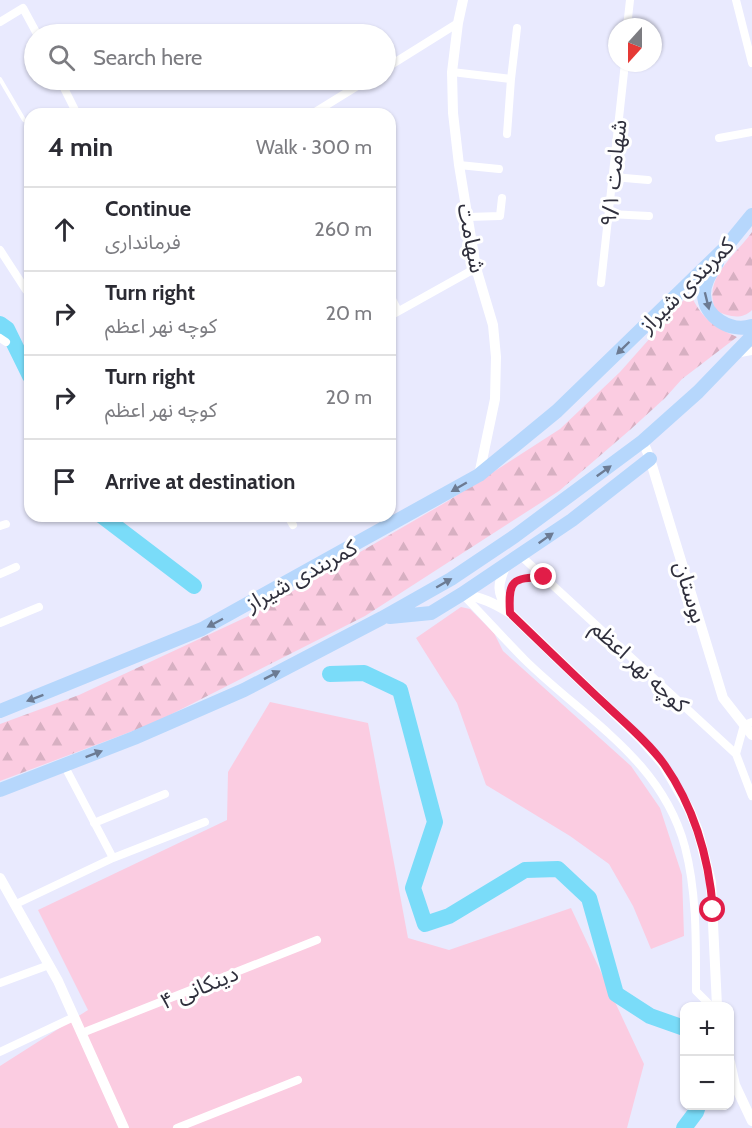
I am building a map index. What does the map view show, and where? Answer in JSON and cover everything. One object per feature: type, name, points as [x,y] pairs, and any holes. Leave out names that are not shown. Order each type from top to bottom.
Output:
[{"type":"highway","name":"کمربندی شیراز","points":[[396,521],[479,475],[557,411],[725,248],[752,215]]},
{"type":"highway","points":[[725,248],[705,283],[706,307],[714,318],[726,326],[745,329],[752,326]]},
{"type":"highway","points":[[0,790],[134,738],[244,690],[382,618],[470,566],[643,441],[698,392],[752,336]]},
{"type":"highway","points":[[382,618],[431,613],[521,556],[572,520],[650,459]]},
{"type":"highway","name":"کمربندی شیراز","points":[[0,711],[202,630],[395,522]]},
{"type":"street","name":"شهامت","points":[[464,0],[458,23],[452,72],[453,113],[476,268],[493,325],[496,357],[495,399],[479,475]]},
{"type":"street","points":[[628,18],[630,0]]},
{"type":"street","points":[[736,0],[748,33],[752,63]]},
{"type":"street","points":[[0,22],[24,8],[32,24]]},
{"type":"street","points":[[396,62],[458,23]]},
{"type":"street","points":[[507,134],[517,28]]},
{"type":"street","points":[[452,72],[511,79]]},
{"type":"street","name":"۹/۱ شهامت","points":[[601,283],[623,72]]},
{"type":"street","points":[[65,90],[74,108]]},
{"type":"street","points":[[322,108],[351,90]]},
{"type":"street","points":[[719,138],[752,132]]},
{"type":"street","points":[[459,165],[499,169]]},
{"type":"street","points":[[613,177],[648,180]]},
{"type":"street","points":[[468,217],[500,216],[502,198]]},
{"type":"street","points":[[609,214],[649,216]]},
{"type":"street","points":[[0,250],[24,287]]},
{"type":"street","points":[[396,313],[476,268]]},
{"type":"street","points":[[735,354],[752,351]]},
{"type":"street","name":"بوستان","points":[[643,441],[723,699],[748,724],[752,735]]},
{"type":"street","name":"کوچه نهر اعظم","points":[[521,556],[736,754]]},
{"type":"street","points":[[506,566],[500,578],[499,587],[500,596],[510,613]]},
{"type":"street","points":[[0,574],[16,567]]},
{"type":"street","points":[[510,613],[509,592],[514,583],[522,578],[544,577]]},
{"type":"street","points":[[462,594],[495,603],[510,613],[642,740],[663,764],[685,801],[698,831],[711,882],[717,1002]]},
{"type":"street","points":[[462,594],[525,659],[628,750],[663,793],[685,847],[695,911],[696,991],[707,1002]]},
{"type":"street","points":[[0,623],[39,607]]},
{"type":"street","points":[[748,724],[736,754],[752,796]]},
{"type":"street","points":[[64,765],[113,858]]},
{"type":"street","points":[[94,823],[165,794]]},
{"type":"street","points":[[16,904],[113,858],[205,822]]},
{"type":"street","points":[[0,878],[4,892],[16,904],[49,965],[124,1128]]},
{"type":"street","name":"۴ دینکانی","points":[[82,1033],[317,940]]},
{"type":"street","points":[[0,983],[49,965]]},
{"type":"street","points":[[0,1052],[74,1017]]},
{"type":"street","points":[[177,1128],[298,1080]]},
{"type":"street","points":[[734,1081],[752,1121]]},
{"type":"lane","points":[[0,79],[24,120]]},
{"type":"green space","points":[[752,232],[752,310],[743,316],[730,316],[716,311],[713,289],[722,269]]},
{"type":"green space","points":[[690,293],[703,315],[721,329],[737,337],[682,379],[631,429],[559,491],[365,616],[154,723],[0,781],[0,724],[79,695],[253,614],[448,501],[560,429],[620,372]]},
{"type":"green space","points":[[461,607],[470,609],[494,633],[503,651],[631,766],[660,808],[682,875],[684,936],[651,949],[633,906],[609,864],[570,836],[486,785],[457,703],[416,638]]},
{"type":"green space","points":[[270,702],[368,723],[408,938],[449,950],[571,908],[644,1064],[627,1128],[0,1128],[0,1066],[88,1010],[38,910],[227,820],[228,772]]},
{"type":"waterway","points":[[0,324],[7,329],[24,364]]},
{"type":"waterway","points":[[110,522],[194,586]]},
{"type":"waterway","points":[[330,674],[364,673],[400,690],[435,822],[413,888],[425,924],[449,916],[525,870],[558,869],[589,898],[616,994],[650,1016],[680,1027]]},
{"type":"waterway","points":[[684,1128],[697,1110]]},
{"type":"route","points":[[544,577],[522,578],[514,583],[509,592],[510,613],[642,740],[663,764],[676,784],[698,831],[711,882],[713,910]]}]
